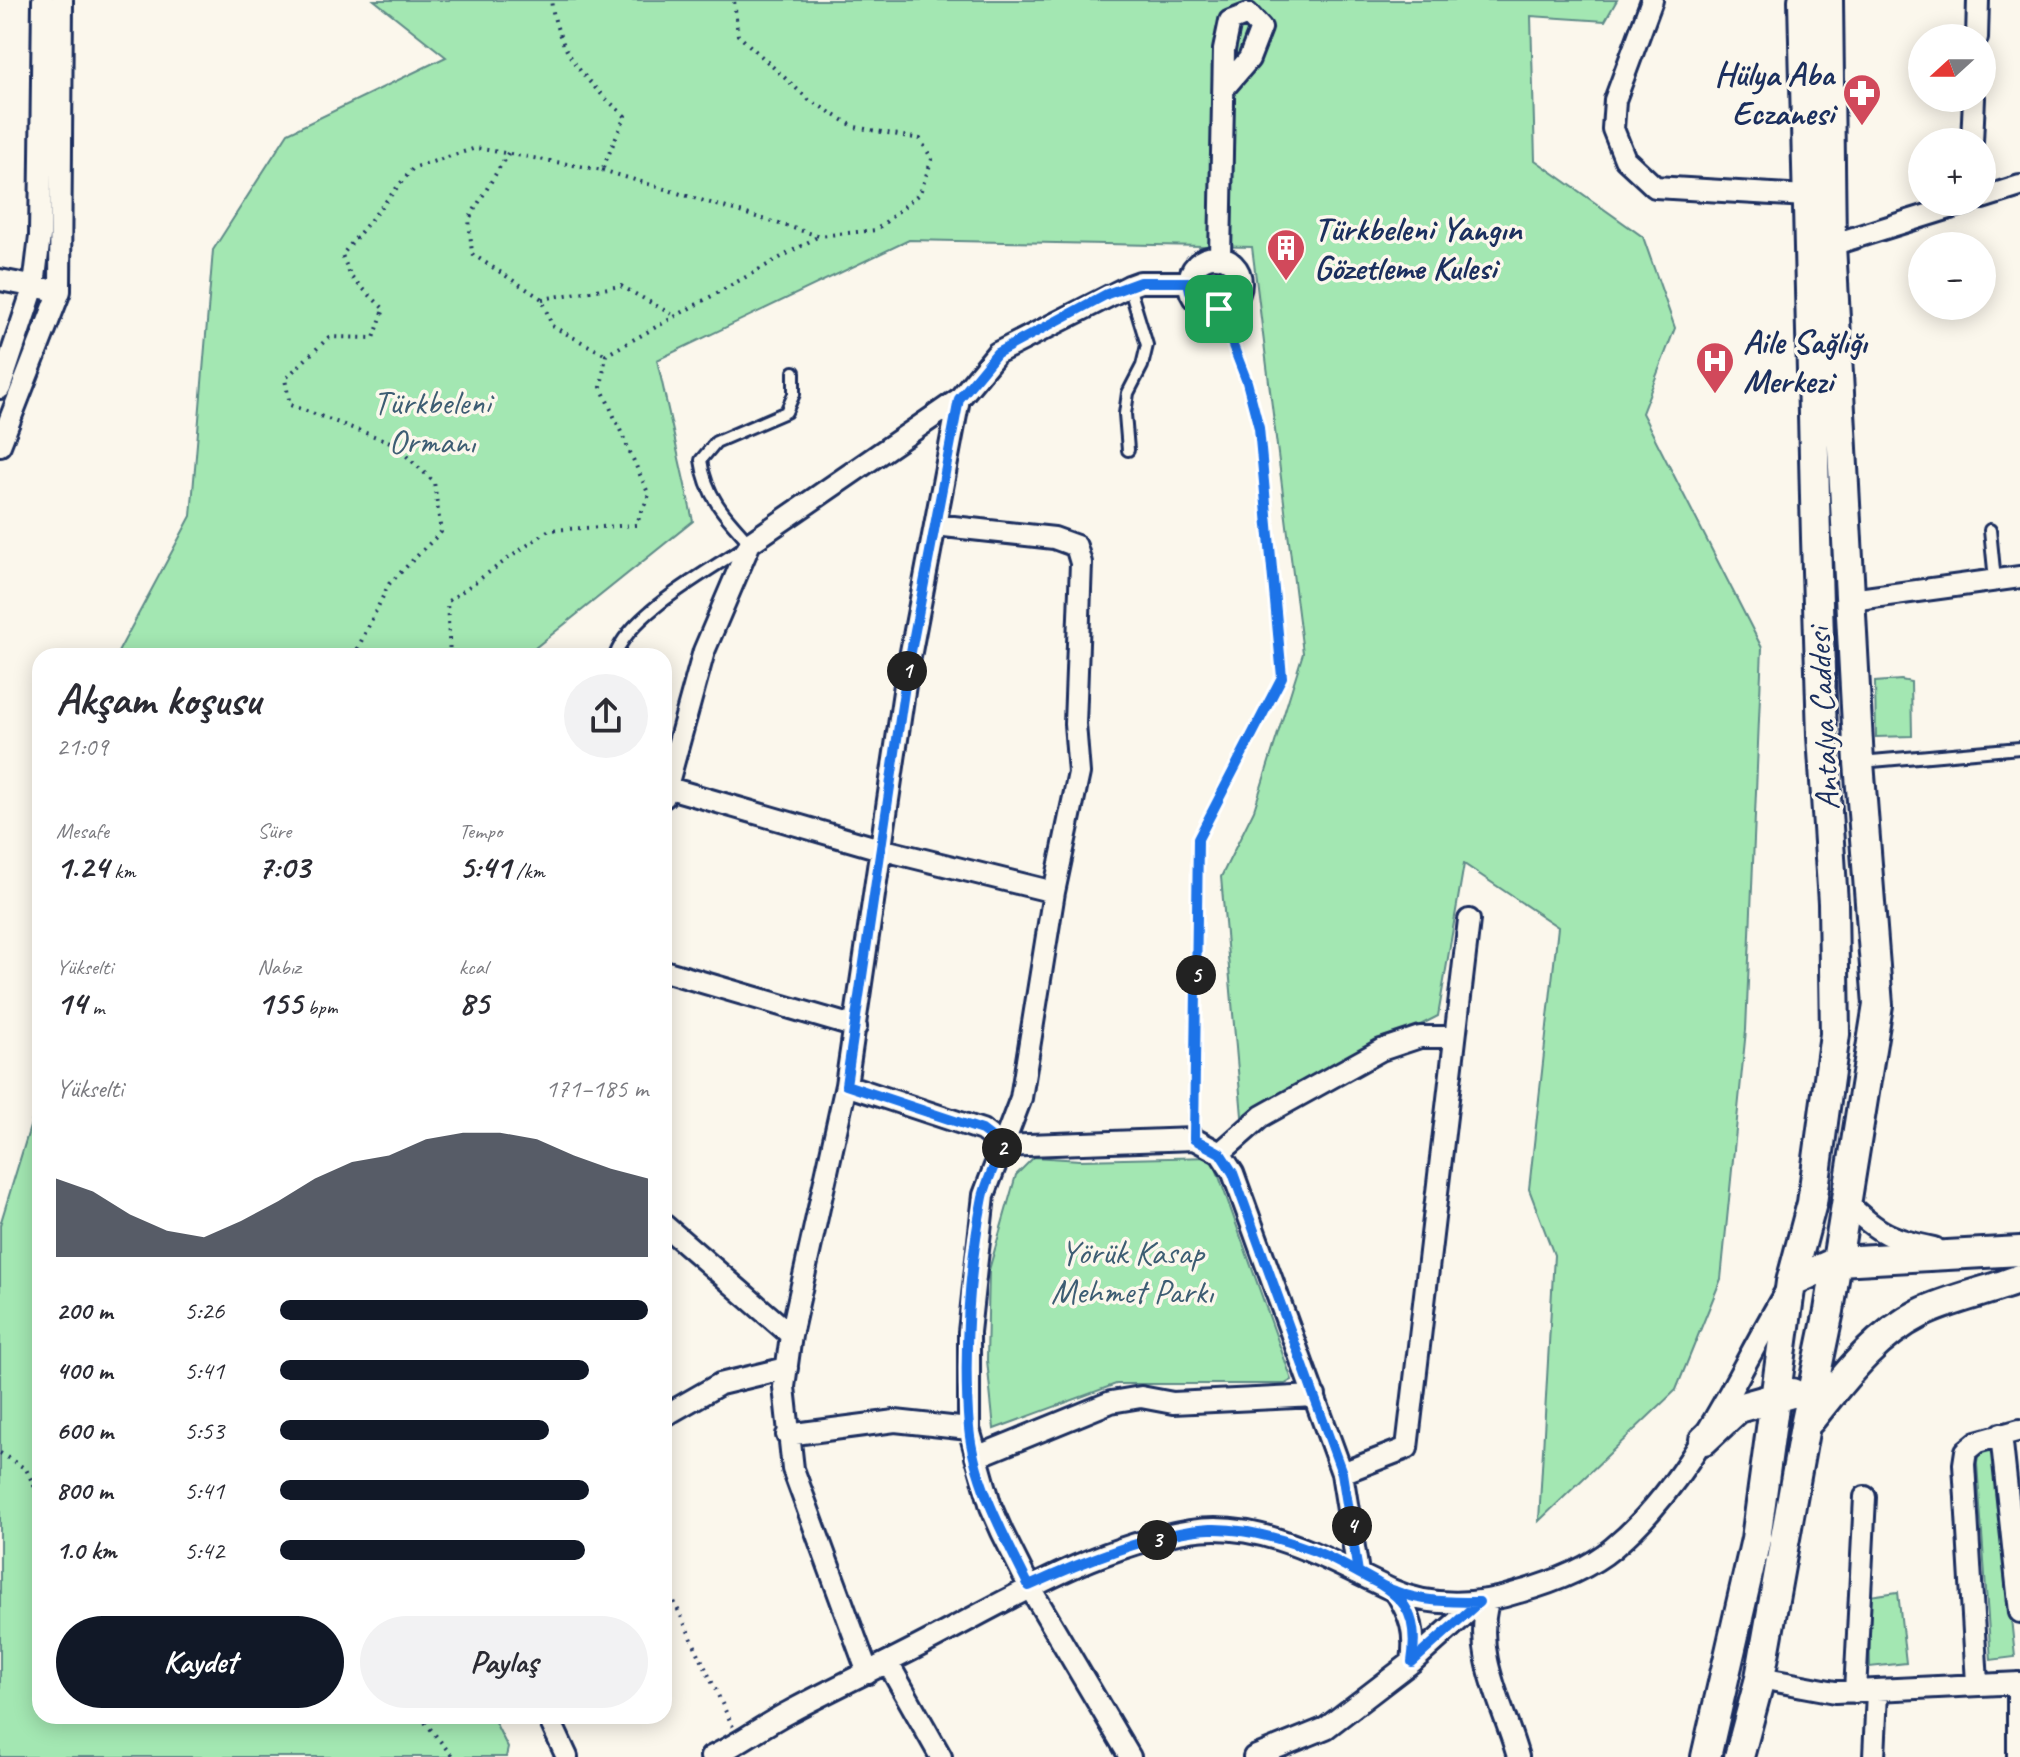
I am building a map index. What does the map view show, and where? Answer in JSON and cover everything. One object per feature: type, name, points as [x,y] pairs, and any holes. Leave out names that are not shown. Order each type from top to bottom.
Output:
[{"type":"main road","name":"Antalya Caddesi","points":[[1706,1757],[1756,1539],[1791,1282],[1812,1203],[1835,1034],[1806,196],[1803,0]]},
{"type":"main road","name":"Antalya Caddesi","points":[[1739,1757],[1760,1678],[1805,1426],[1816,1383],[1878,1005],[1859,762],[1831,245],[1828,0]]},
{"type":"main road","points":[[1791,1282],[1838,1261],[2020,1251]]},
{"type":"main road","points":[[1805,1426],[1858,1361],[1880,1340],[1921,1312],[2020,1279]]},
{"type":"main road","points":[[1704,1440],[1738,1408],[1776,1399],[1858,1361]]},
{"type":"street","points":[[0,388],[34,286],[40,236],[43,0]]},
{"type":"street","points":[[0,445],[60,291],[62,0]]},
{"type":"street","points":[[1652,0],[1615,100],[1613,129],[1625,159],[1655,187],[1806,196]]},
{"type":"street","points":[[1977,24],[1978,0]]},
{"type":"street","points":[[1220,256],[1225,87]]},
{"type":"street","points":[[1996,194],[2020,186]]},
{"type":"street","points":[[1831,245],[1924,216]]},
{"type":"street","points":[[1220,256],[1235,266],[1242,283],[1235,300],[1219,309],[1201,306],[1190,291],[1188,282],[1195,265],[1202,259],[1220,256]]},
{"type":"street","points":[[0,280],[60,291]]},
{"type":"street","points":[[672,770],[704,651],[750,543],[959,399],[997,353],[1129,286],[1140,282],[1188,282]]},
{"type":"street","points":[[868,1673],[793,1469],[787,1435],[787,1368],[791,1335],[846,1085],[906,678],[959,399]]},
{"type":"street","points":[[935,525],[1054,538],[1076,546],[1081,563],[1075,724],[1079,773],[1054,892],[1021,1098],[984,1195],[969,1332],[969,1429],[991,1507],[1029,1586],[1130,1757]]},
{"type":"street","points":[[1851,600],[2020,577]]},
{"type":"street","points":[[672,794],[1054,892]]},
{"type":"street","points":[[1342,1473],[1407,1448],[1469,920]]},
{"type":"street","points":[[672,973],[856,1027]]},
{"type":"street","points":[[1220,1153],[1262,1116],[1381,1050],[1420,1037],[1455,1037]]},
{"type":"street","points":[[846,1085],[982,1130],[1003,1146],[1194,1139],[1220,1153],[1233,1173],[1342,1473],[1358,1572]]},
{"type":"street","points":[[1847,1203],[1875,1230],[1897,1241],[1962,1254]]},
{"type":"street","points":[[672,1232],[791,1335]]},
{"type":"street","points":[[711,1757],[740,1750],[786,1713],[888,1663],[1029,1586],[1132,1546],[1188,1531],[1213,1529],[1260,1536],[1312,1550],[1396,1592],[1433,1601],[1484,1602],[1554,1582],[1611,1550],[1659,1501],[1704,1440],[1791,1282]]},
{"type":"street","points":[[672,1411],[720,1384],[787,1368]]},
{"type":"street","points":[[976,1457],[1111,1402],[1141,1397],[1173,1403],[1315,1396]]},
{"type":"street","points":[[787,1435],[895,1421],[969,1429]]},
{"type":"street","points":[[1977,1683],[1964,1464],[1966,1451],[1977,1442],[2010,1432],[2020,1612]]},
{"type":"street","points":[[1855,1692],[1865,1497]]},
{"type":"street","points":[[1396,1592],[1412,1618],[1415,1640],[1412,1662]]},
{"type":"street","points":[[1254,1757],[1326,1728],[1484,1602]]},
{"type":"street","points":[[1484,1602],[1482,1644],[1518,1757]]},
{"type":"street","points":[[888,1663],[941,1757]]},
{"type":"street","points":[[1760,1678],[1835,1692],[2019,1683],[2018,1757]]},
{"type":"street","points":[[1874,1757],[1877,1692]]},
{"type":"street","points":[[552,1724],[567,1757]]},
{"type":"lane","points":[[1128,450],[1125,414],[1128,393],[1142,366],[1147,345],[1129,286]]},
{"type":"lane","points":[[618,648],[639,620],[750,543],[717,507],[704,482],[701,460],[716,442],[786,412],[794,394],[794,372]]},
{"type":"lane","points":[[1990,530],[1995,580]]},
{"type":"lane","points":[[1859,762],[2020,748]]},
{"type":"path","points":[[551,0],[554,21],[582,77],[625,116],[602,170]]},
{"type":"path","points":[[358,648],[389,584],[441,532],[434,482],[393,443],[290,405],[285,379],[329,337],[374,338],[384,309],[351,277],[342,255],[413,168],[476,148],[508,153],[602,170],[819,236],[876,230],[920,193],[932,159],[920,139],[855,127],[809,100],[738,35],[734,0]]},
{"type":"path","points":[[508,153],[469,219],[472,254],[542,299],[552,326],[606,355]]},
{"type":"path","points":[[606,355],[819,236]]},
{"type":"path","points":[[542,299],[621,286],[675,316]]},
{"type":"path","points":[[1194,1139],[1198,839],[1282,677],[1259,428],[1247,382],[1219,309]]},
{"type":"path","points":[[450,648],[447,602],[549,530],[636,525],[649,495],[601,387],[606,355]]},
{"type":"path","points":[[0,1453],[26,1469],[32,1480]]},
{"type":"path","points":[[672,1598],[740,1750]]},
{"type":"path","points":[[426,1724],[453,1757]]},
{"type":"green space","name":"Türkbeleni Ormanı","points":[[374,0],[1617,0],[1605,21],[1531,16],[1535,160],[1643,237],[1675,328],[1642,413],[1762,648],[1746,1030],[1721,1279],[1676,1390],[1539,1521],[1554,1255],[1529,1189],[1558,927],[1464,864],[1438,1016],[1242,1116],[1221,877],[1254,810],[1303,653],[1252,247],[909,240],[657,360],[693,521],[535,648],[120,648],[191,516],[213,250],[288,133],[446,57]]},
{"type":"green space","points":[[1875,682],[1911,682],[1912,736],[1876,737]]},
{"type":"green space","points":[[32,1120],[32,1724],[496,1724],[508,1748],[506,1757],[0,1757],[0,1225]]},
{"type":"green space","name":"Yörük Kasap Mehmet Parkı","points":[[1034,1157],[1080,1160],[1212,1157],[1292,1380],[1285,1384],[1116,1384],[994,1429],[987,1360],[989,1270],[1016,1175]]},
{"type":"green space","points":[[1993,1444],[2015,1657],[1991,1660],[1977,1463],[1979,1450]]},
{"type":"green space","points":[[1898,1592],[1906,1663],[1870,1667],[1869,1596]]},
{"type":"place","name":"Hülya Aba Eczanesi","points":[[1862,127]]},
{"type":"place","name":"Türkbeleni Yangın Gözetleme Kulesi","points":[[1286,282]]},
{"type":"place","name":"Aile Sağlığı Merkezi","points":[[1715,395]]},
{"type":"route","points":[[1219,309],[1201,306],[1190,291],[1188,282],[1140,282],[1107,294],[997,353],[959,399],[906,678],[846,1085],[982,1130],[1003,1146],[984,1195],[975,1260],[969,1332],[969,1429],[991,1507],[1029,1586],[1099,1557],[1188,1531],[1213,1529],[1260,1536],[1312,1550],[1396,1592],[1433,1601],[1479,1602],[1412,1662],[1415,1640],[1412,1618],[1396,1592],[1358,1572],[1342,1473],[1233,1173],[1220,1153],[1194,1139],[1198,839],[1282,677],[1259,428],[1247,382],[1219,309]]}]
